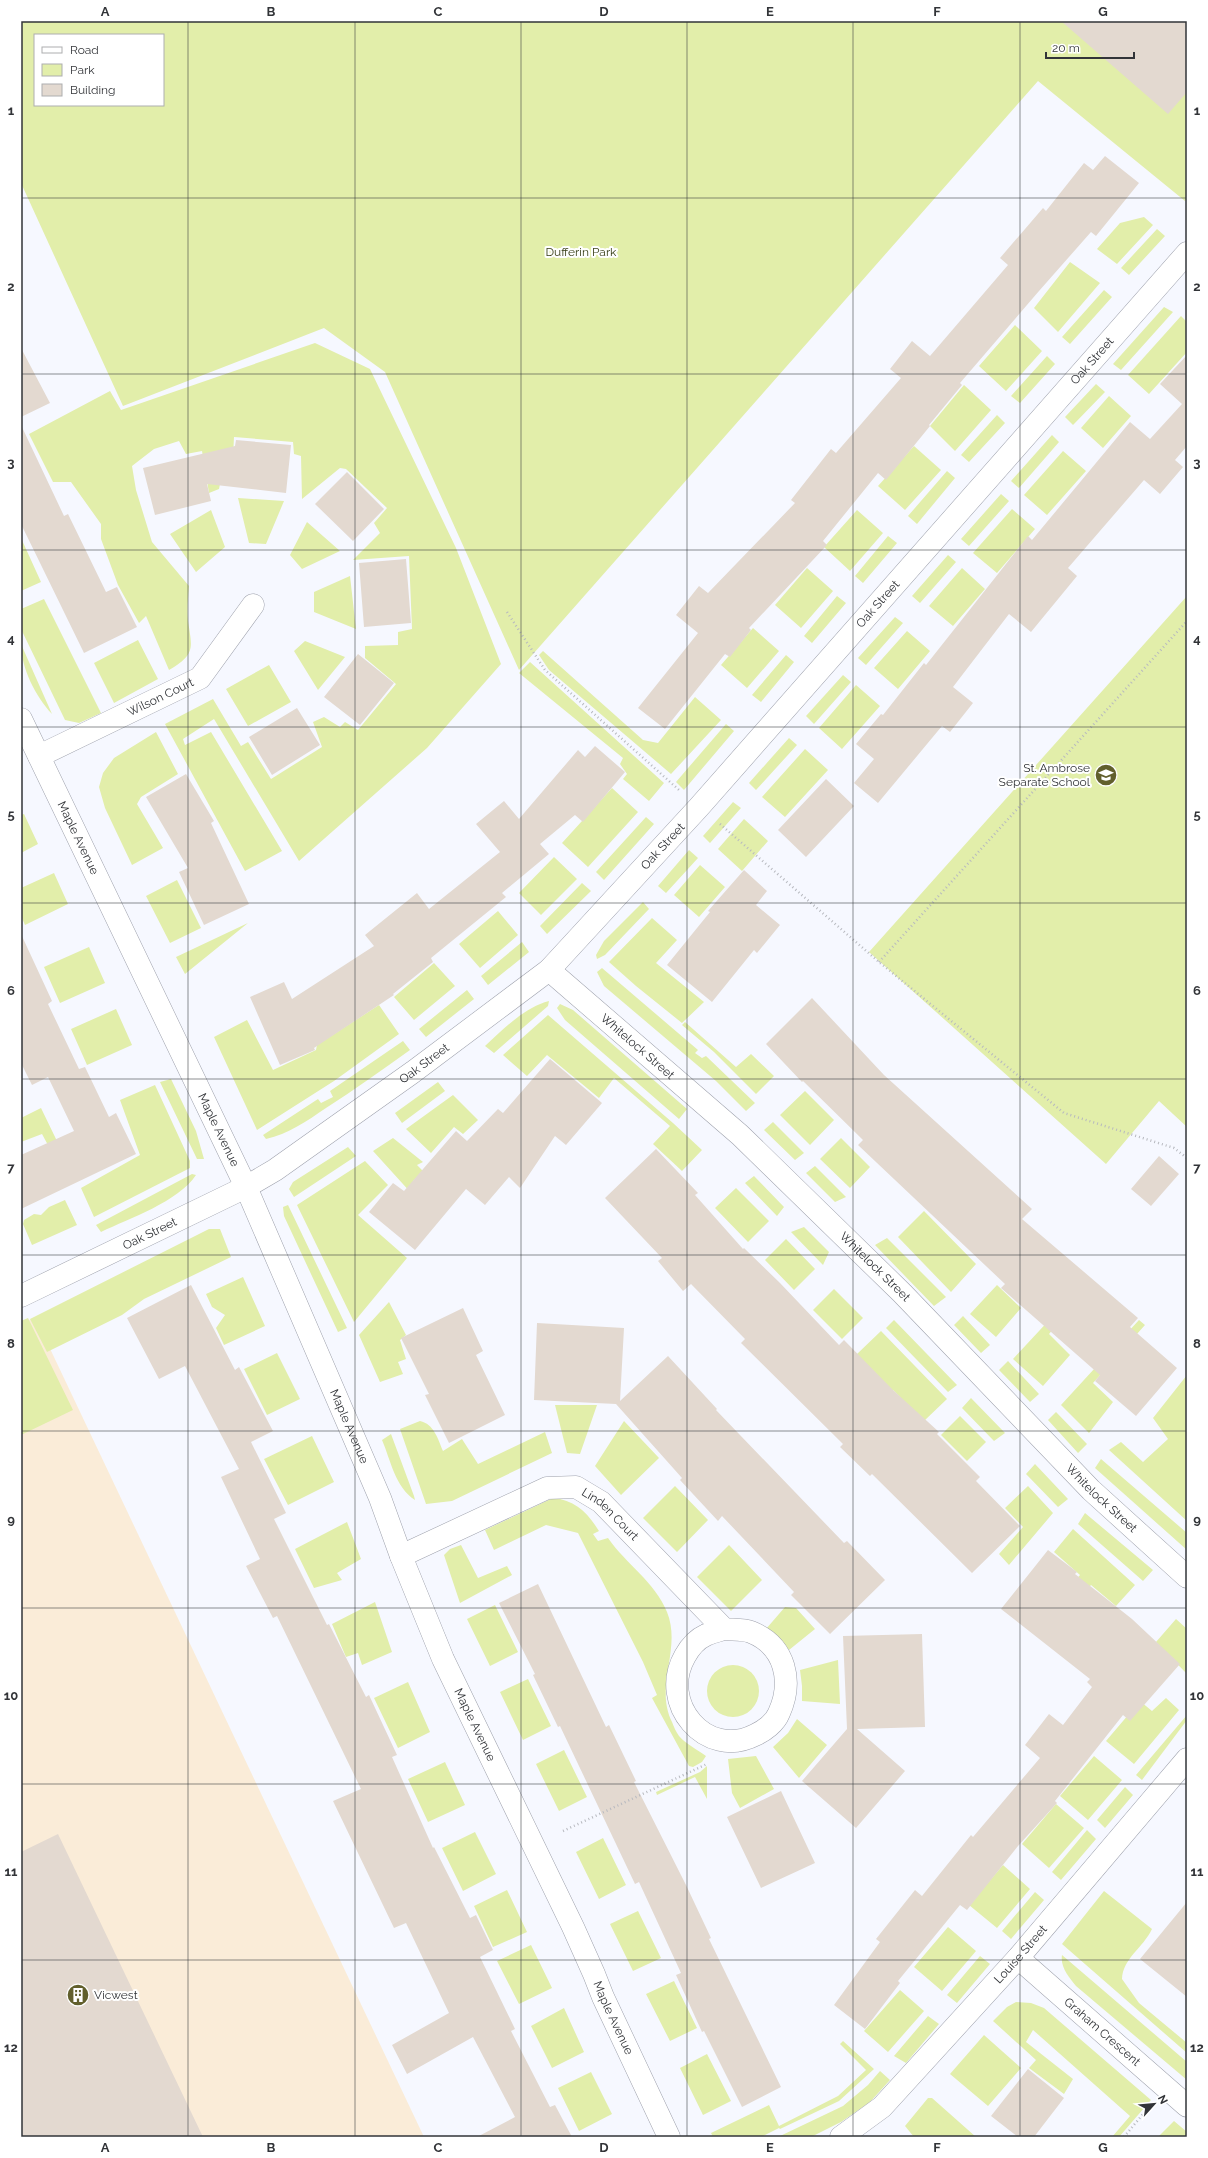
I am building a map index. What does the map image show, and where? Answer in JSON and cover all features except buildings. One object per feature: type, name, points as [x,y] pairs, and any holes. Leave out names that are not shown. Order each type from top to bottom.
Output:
[{"type":"street","name":"Oak Street","points":[[21,1296],[246,1187],[275,1170],[413,1072],[549,970],[699,807],[1187,253]]},
{"type":"street","name":"Wilson Court","points":[[39,756],[200,678],[253,604]]},
{"type":"street","name":"Maple Avenue","points":[[21,719],[246,1187],[380,1498],[401,1556],[453,1679],[573,1927],[603,1997],[669,2137]]},
{"type":"street","name":"Whitelock Street","points":[[549,970],[745,1140],[902,1293],[1090,1490],[1187,1577]]},
{"type":"street","name":"Linden Court","points":[[401,1556],[547,1488],[576,1487],[601,1502],[724,1629]]},
{"type":"street","points":[[724,1629],[751,1632],[767,1642],[782,1660],[787,1679],[786,1698],[778,1717],[764,1731],[749,1738],[725,1742],[705,1734],[690,1722],[680,1706],[676,1687],[678,1667],[690,1647],[706,1635],[724,1629]]},
{"type":"street","name":"Louise Street","points":[[841,2137],[882,2107],[1018,1958],[1187,1759]]},
{"type":"street","name":"Graham Crescent","points":[[1018,1958],[1187,2106]]},
{"type":"path","points":[[506,612],[545,670],[699,807],[879,962],[1064,1113],[1174,1148],[1187,1158]]},
{"type":"path","points":[[879,962],[1187,621]]},
{"type":"path","points":[[562,1831],[707,1764],[725,1742]]},
{"type":"path","points":[[1124,2137],[1165,2087]]},
{"type":"shaded area","points":[[35,1317],[424,2137],[21,2137],[21,1324]]},
{"type":"green space","name":"Dufferin Park","points":[[21,21],[1187,21],[1187,199],[1185,201],[1038,81],[519,670],[385,372],[324,328],[123,406],[21,183]]},
{"type":"green space","points":[[1144,217],[1153,225],[1117,264],[1097,249],[1120,223]]},
{"type":"green space","points":[[1157,229],[1165,236],[1129,275],[1121,268]]},
{"type":"green space","points":[[1070,262],[1100,283],[1058,332],[1034,308]]},
{"type":"green space","points":[[1104,290],[1112,297],[1070,344],[1062,337]]},
{"type":"green space","points":[[1164,307],[1173,312],[1121,370],[1113,364]]},
{"type":"green space","points":[[1181,316],[1187,322],[1187,352],[1149,394],[1128,375]]},
{"type":"green space","points":[[1015,325],[1042,351],[1006,391],[979,366]]},
{"type":"green space","points":[[315,343],[370,369],[456,548],[501,664],[427,748],[299,861],[214,719],[183,739],[185,745],[211,732],[282,851],[245,871],[165,724],[213,699],[241,746],[248,742],[271,779],[322,747],[313,722],[324,717],[340,727],[345,722],[358,730],[396,684],[365,658],[365,646],[398,645],[398,632],[412,629],[409,556],[353,560],[380,533],[374,523],[387,508],[346,469],[340,468],[302,499],[301,456],[294,454],[293,442],[234,437],[233,457],[225,459],[219,489],[209,493],[202,451],[186,454],[179,441],[154,449],[132,466],[136,490],[152,542],[189,586],[188,621],[191,638],[190,650],[184,659],[169,670],[146,616],[139,623],[118,585],[101,539],[101,524],[71,482],[53,482],[29,434],[110,391],[121,410]]},
{"type":"green space","points":[[1047,356],[1055,364],[1020,403],[1011,396]]},
{"type":"green space","points":[[1096,384],[1105,392],[1073,425],[1065,417]]},
{"type":"green space","points":[[964,385],[991,410],[955,451],[930,426]]},
{"type":"green space","points":[[1109,396],[1131,416],[1103,448],[1081,428]]},
{"type":"green space","points":[[997,415],[1005,423],[969,462],[961,455]]},
{"type":"green space","points":[[1052,435],[1059,442],[1019,488],[1011,481]]},
{"type":"green space","points":[[914,446],[941,470],[905,510],[878,486]]},
{"type":"green space","points":[[1063,451],[1086,471],[1047,515],[1024,495]]},
{"type":"green space","points":[[947,471],[955,478],[917,524],[908,516]]},
{"type":"green space","points":[[1001,494],[1009,501],[969,546],[961,539]]},
{"type":"green space","points":[[238,498],[284,501],[266,544],[249,543]]},
{"type":"green space","points":[[1012,509],[1035,529],[997,573],[973,553]]},
{"type":"green space","points":[[211,510],[225,547],[196,572],[170,534]]},
{"type":"green space","points":[[857,510],[883,533],[850,571],[824,547]]},
{"type":"green space","points":[[307,522],[340,551],[302,569],[290,555]]},
{"type":"green space","points":[[888,536],[897,543],[863,583],[855,576]]},
{"type":"green space","points":[[21,538],[41,582],[21,591]]},
{"type":"green space","points":[[948,555],[956,562],[920,603],[912,596]]},
{"type":"green space","points":[[807,568],[833,591],[801,628],[775,605]]},
{"type":"green space","points":[[962,568],[985,589],[953,626],[929,606]]},
{"type":"green space","points":[[350,576],[356,629],[314,612],[314,592]]},
{"type":"green space","points":[[837,596],[846,603],[812,643],[804,636]]},
{"type":"green space","name":"St. Ambrose Separate School","points":[[1187,596],[1187,1127],[1159,1101],[1106,1164],[869,952]]},
{"type":"green space","points":[[44,599],[101,713],[79,723],[65,720],[21,629],[21,609]]},
{"type":"green space","points":[[895,617],[903,623],[866,665],[858,658]]},
{"type":"green space","points":[[753,628],[779,651],[747,688],[721,665]]},
{"type":"green space","points":[[907,631],[930,651],[898,689],[874,668]]},
{"type":"green space","points":[[138,640],[158,679],[114,703],[94,663]]},
{"type":"green space","points":[[305,641],[345,657],[318,690],[294,651]]},
{"type":"green space","points":[[21,644],[52,714],[40,699],[30,682],[24,663]]},
{"type":"green space","points":[[543,651],[643,740],[658,743],[695,697],[721,720],[671,774],[549,670],[539,655]]},
{"type":"green space","points":[[786,655],[794,662],[761,702],[752,695]]},
{"type":"green space","points":[[530,662],[664,783],[649,801],[623,779],[627,774],[620,764],[623,758],[519,673]]},
{"type":"green space","points":[[269,665],[291,702],[248,726],[226,689]]},
{"type":"green space","points":[[843,675],[851,682],[814,724],[806,716]]},
{"type":"green space","points":[[856,685],[880,706],[842,749],[819,728]]},
{"type":"green space","points":[[726,724],[734,731],[684,790],[676,782]]},
{"type":"green space","points":[[156,732],[178,774],[141,797],[137,804],[163,848],[132,865],[105,808],[99,787],[103,773],[114,758]]},
{"type":"green space","points":[[789,738],[797,745],[756,790],[749,783]]},
{"type":"green space","points":[[805,749],[828,770],[785,817],[762,797]]},
{"type":"green space","points":[[612,788],[638,812],[588,867],[562,843]]},
{"type":"green space","points":[[733,802],[741,808],[710,843],[703,836]]},
{"type":"green space","points":[[24,814],[38,844],[21,853],[21,815]]},
{"type":"green space","points":[[646,817],[654,824],[604,880],[596,872]]},
{"type":"green space","points":[[744,819],[768,841],[742,871],[718,849]]},
{"type":"green space","points":[[689,850],[698,858],[666,893],[658,886]]},
{"type":"green space","points":[[554,857],[577,879],[541,915],[519,893]]},
{"type":"green space","points":[[700,865],[725,887],[699,917],[674,895]]},
{"type":"green space","points":[[54,873],[68,904],[25,925],[21,916],[21,888]]},
{"type":"green space","points":[[177,880],[201,928],[170,943],[146,896]]},
{"type":"green space","points":[[582,883],[591,891],[547,934],[540,926]]},
{"type":"green space","points":[[643,902],[649,909],[605,955],[597,959],[596,955],[604,941]]},
{"type":"green space","points":[[498,911],[518,935],[480,968],[459,944]]},
{"type":"green space","points":[[652,918],[677,940],[656,963],[704,1002],[682,1023],[609,962]]},
{"type":"green space","points":[[248,923],[185,974],[176,957]]},
{"type":"green space","points":[[522,942],[529,952],[488,985],[481,976]]},
{"type":"green space","points":[[89,947],[105,983],[60,1003],[44,967]]},
{"type":"green space","points":[[434,963],[455,986],[414,1020],[394,997]]},
{"type":"green space","points":[[602,968],[698,1050],[695,1053],[702,1058],[706,1056],[755,1103],[746,1111],[716,1081],[604,986],[597,972]]},
{"type":"green space","points":[[467,990],[474,999],[426,1037],[419,1029]]},
{"type":"green space","points":[[549,1001],[548,1006],[494,1053],[485,1046],[522,1014],[540,1004]]},
{"type":"green space","points":[[560,1004],[573,1010],[687,1109],[679,1119],[565,1020],[557,1008]]},
{"type":"green space","points":[[379,1005],[399,1034],[334,1081],[257,1130],[214,1037],[247,1020],[273,1070],[316,1050],[317,1045]]},
{"type":"green space","points":[[116,1009],[132,1045],[87,1065],[71,1029]]},
{"type":"green space","points":[[548,1015],[702,1150],[682,1171],[653,1144],[670,1126],[614,1078],[599,1098],[547,1055],[527,1076],[503,1055]]},
{"type":"green space","points":[[685,1022],[736,1067],[751,1054],[774,1076],[756,1094],[714,1052],[682,1025]]},
{"type":"green space","points":[[403,1041],[410,1050],[347,1094],[304,1122],[282,1134],[266,1139],[263,1135],[318,1099],[321,1103],[333,1097],[330,1091]]},
{"type":"green space","points":[[171,1079],[196,1131],[204,1159],[197,1159],[160,1082]]},
{"type":"green space","points":[[438,1082],[445,1091],[402,1123],[395,1113]]},
{"type":"green space","points":[[155,1085],[190,1161],[190,1168],[94,1217],[81,1188],[140,1155],[120,1100]]},
{"type":"green space","points":[[805,1091],[834,1120],[810,1145],[780,1115]]},
{"type":"green space","points":[[453,1095],[478,1120],[463,1134],[454,1127],[431,1153],[406,1129]]},
{"type":"green space","points":[[41,1108],[70,1168],[62,1171],[42,1134],[21,1142],[21,1118]]},
{"type":"green space","points":[[773,1122],[804,1153],[795,1160],[764,1130]]},
{"type":"green space","points":[[393,1138],[423,1162],[417,1165],[423,1171],[413,1181],[446,1212],[412,1194],[373,1151]]},
{"type":"green space","points":[[841,1138],[870,1167],[850,1188],[820,1159]]},
{"type":"green space","points":[[348,1147],[356,1156],[294,1197],[289,1189],[293,1182]]},
{"type":"green space","points":[[365,1161],[388,1185],[358,1215],[407,1258],[354,1322],[297,1205]]},
{"type":"green space","points":[[815,1166],[846,1197],[835,1202],[806,1173]]},
{"type":"green space","points":[[192,1174],[196,1175],[188,1185],[166,1201],[153,1208],[101,1232],[96,1225]]},
{"type":"green space","points":[[754,1176],[784,1207],[777,1216],[745,1183]]},
{"type":"green space","points":[[736,1188],[769,1221],[748,1242],[715,1208]]},
{"type":"green space","points":[[65,1200],[77,1225],[32,1245],[23,1224],[24,1220],[34,1214],[41,1215],[49,1207]]},
{"type":"green space","points":[[288,1205],[347,1328],[338,1332],[284,1216],[283,1207]]},
{"type":"green space","points":[[924,1211],[976,1264],[951,1292],[898,1237]]},
{"type":"green space","points":[[804,1227],[829,1252],[823,1265],[791,1232]]},
{"type":"green space","points":[[209,1229],[220,1229],[231,1257],[144,1299],[122,1315],[47,1352],[30,1319]]},
{"type":"green space","points":[[887,1238],[946,1297],[934,1306],[875,1245]]},
{"type":"green space","points":[[786,1239],[815,1269],[794,1290],[765,1260]]},
{"type":"green space","points":[[243,1277],[265,1326],[224,1345],[216,1328],[225,1315],[212,1307],[206,1294]]},
{"type":"green space","points":[[997,1285],[1021,1308],[996,1337],[970,1314]]},
{"type":"green space","points":[[1079,1288],[1084,1293],[1049,1334],[1070,1355],[1043,1386],[1013,1359]]},
{"type":"green space","points":[[834,1289],[863,1318],[842,1339],[813,1310]]},
{"type":"green space","points":[[389,1302],[406,1335],[400,1340],[406,1359],[398,1362],[403,1374],[380,1382],[359,1335]]},
{"type":"green space","points":[[963,1316],[990,1345],[981,1353],[954,1325]]},
{"type":"green space","points":[[28,1318],[73,1410],[21,1435],[21,1321]]},
{"type":"green space","points":[[894,1320],[957,1385],[948,1392],[886,1328]]},
{"type":"green space","points":[[1139,1320],[1145,1325],[1093,1383],[1113,1402],[1089,1433],[1061,1405]]},
{"type":"green space","points":[[881,1331],[947,1399],[924,1421],[893,1390],[853,1429],[857,1354]]},
{"type":"green space","points":[[277,1353],[300,1399],[267,1415],[244,1369]]},
{"type":"green space","points":[[1008,1361],[1039,1394],[1030,1402],[999,1370]]},
{"type":"green space","points":[[1187,1375],[1187,1521],[1109,1450],[1121,1442],[1143,1462],[1168,1439],[1153,1418]]},
{"type":"green space","points":[[971,1398],[1005,1433],[994,1441],[962,1408]]},
{"type":"green space","points":[[555,1405],[597,1405],[580,1454],[567,1453]]},
{"type":"green space","points":[[1056,1412],[1087,1444],[1078,1453],[1048,1420]]},
{"type":"green space","points":[[960,1416],[986,1442],[967,1461],[941,1435]]},
{"type":"green space","points":[[420,1421],[429,1425],[437,1437],[443,1451],[462,1439],[478,1464],[545,1432],[552,1453],[452,1501],[426,1504],[400,1429]]},
{"type":"green space","points":[[624,1421],[659,1458],[621,1495],[595,1466]]},
{"type":"green space","points":[[391,1434],[415,1500],[408,1495],[398,1481],[391,1465],[382,1440]]},
{"type":"green space","points":[[312,1436],[334,1482],[288,1505],[264,1459]]},
{"type":"green space","points":[[1101,1459],[1187,1533],[1187,1550],[1095,1468]]},
{"type":"green space","points":[[1035,1464],[1068,1499],[1058,1507],[1026,1474]]},
{"type":"green space","points":[[675,1486],[708,1520],[677,1552],[643,1518]]},
{"type":"green space","points":[[1028,1486],[1053,1513],[1009,1565],[999,1554],[1023,1527],[1005,1508]]},
{"type":"green space","points":[[553,1498],[568,1501],[580,1508],[590,1518],[599,1531],[593,1534],[598,1541],[608,1538],[648,1582],[662,1601],[671,1626],[672,1640],[666,1681],[667,1708],[679,1736],[706,1756],[702,1762],[693,1767],[689,1766],[652,1698],[657,1695],[643,1662],[578,1533],[546,1525],[494,1550],[485,1530]]},
{"type":"green space","points":[[1085,1513],[1153,1570],[1143,1581],[1078,1524]]},
{"type":"green space","points":[[347,1522],[361,1559],[337,1573],[342,1580],[314,1588],[295,1549]]},
{"type":"green space","points":[[1073,1529],[1135,1585],[1116,1606],[1091,1585],[1046,1639],[1034,1626],[1080,1575],[1054,1552]]},
{"type":"green space","points":[[461,1545],[478,1578],[507,1566],[512,1575],[460,1603],[444,1555],[450,1549]]},
{"type":"green space","points":[[729,1545],[762,1580],[731,1611],[697,1577]]},
{"type":"green space","points":[[375,1602],[392,1652],[362,1665],[358,1653],[346,1657],[332,1624]]},
{"type":"green space","points":[[495,1605],[518,1652],[490,1666],[467,1619]]},
{"type":"green space","points":[[785,1607],[796,1608],[815,1629],[789,1650],[778,1637],[766,1629]]},
{"type":"green space","points":[[1176,1619],[1187,1629],[1187,1674],[1156,1642]]},
{"type":"green space","points":[[838,1660],[840,1704],[802,1701],[800,1670]]},
{"type":"green space","points":[[733,1665],[747,1669],[755,1677],[759,1691],[755,1705],[747,1713],[733,1717],[719,1713],[711,1705],[707,1691],[711,1677],[719,1669]]},
{"type":"green space","points":[[528,1679],[551,1726],[523,1740],[500,1692]]},
{"type":"green space","points":[[408,1682],[430,1732],[398,1748],[374,1698]]},
{"type":"green space","points":[[1166,1698],[1179,1710],[1134,1764],[1106,1741],[1140,1701],[1152,1711]]},
{"type":"green space","points":[[1187,1715],[1187,1720],[1142,1780],[1136,1775]]},
{"type":"green space","points":[[797,1719],[827,1745],[799,1778],[773,1747],[788,1733]]},
{"type":"green space","points":[[564,1750],[587,1797],[559,1811],[536,1764]]},
{"type":"green space","points":[[756,1756],[774,1789],[740,1808],[732,1793],[728,1759]]},
{"type":"green space","points":[[1094,1756],[1122,1780],[1088,1820],[1060,1796]]},
{"type":"green space","points":[[445,1762],[465,1805],[428,1822],[408,1779]]},
{"type":"green space","points":[[707,1766],[707,1799],[695,1777],[657,1795],[656,1792],[700,1772]]},
{"type":"green space","points":[[1125,1787],[1133,1795],[1105,1828],[1097,1820]]},
{"type":"green space","points":[[1056,1804],[1084,1828],[1049,1868],[1022,1844]]},
{"type":"green space","points":[[1087,1830],[1096,1839],[1061,1880],[1052,1872]]},
{"type":"green space","points":[[475,1832],[496,1874],[463,1891],[442,1848]]},
{"type":"green space","points":[[603,1838],[626,1885],[599,1899],[576,1852]]},
{"type":"green space","points":[[1003,1865],[1030,1889],[997,1928],[969,1905]]},
{"type":"green space","points":[[507,1890],[527,1932],[493,1947],[474,1906]]},
{"type":"green space","points":[[1104,1891],[1152,1929],[1126,1965],[1122,1979],[1139,2003],[1187,2043],[1187,2053],[1062,1944]]},
{"type":"green space","points":[[1035,1892],[1044,1900],[1011,1939],[1002,1931]]},
{"type":"green space","points":[[638,1911],[661,1958],[633,1971],[610,1924]]},
{"type":"green space","points":[[948,1927],[976,1951],[942,1991],[914,1967]]},
{"type":"green space","points":[[531,1945],[552,1988],[519,2004],[497,1961]]},
{"type":"green space","points":[[1062,1955],[1187,2062],[1187,2080],[1076,1986],[1062,1964]]},
{"type":"green space","points":[[980,1956],[990,1964],[957,2003],[947,1995]]},
{"type":"green space","points":[[674,1981],[697,2028],[670,2041],[646,1994]]},
{"type":"green space","points":[[900,1990],[924,2011],[888,2052],[864,2031]]},
{"type":"green space","points":[[1016,2002],[1031,2003],[1044,2008],[1151,2100],[1119,2137],[1112,2137],[1130,2116],[1033,2030],[1026,2042],[1073,2079],[1064,2094],[1029,2068],[1036,2060],[993,2021],[1007,2007]]},
{"type":"green space","points":[[564,2008],[584,2052],[552,2068],[531,2026]]},
{"type":"green space","points":[[928,2016],[939,2024],[906,2063],[894,2056]]},
{"type":"green space","points":[[984,2035],[1021,2068],[988,2106],[950,2074]]},
{"type":"green space","points":[[843,2041],[874,2069],[839,2101],[761,2137],[713,2137],[711,2133],[769,2105],[779,2126],[838,2096],[866,2070],[840,2044]]},
{"type":"green space","points":[[707,2054],[731,2101],[703,2115],[680,2068]]},
{"type":"green space","points":[[880,2071],[890,2080],[870,2102],[841,2122],[811,2137],[778,2137],[843,2106],[868,2085]]},
{"type":"green space","points":[[591,2072],[612,2114],[579,2131],[558,2088]]},
{"type":"green space","points":[[928,2098],[932,2098],[976,2137],[914,2137],[905,2126]]},
{"type":"green space","points":[[1174,2121],[1187,2132],[1187,2137],[1158,2137]]},
{"type":"place","name":"St. Ambrose Separate School","points":[[1106,775]]},
{"type":"place","name":"Vicwest","points":[[78,1995]]}]
